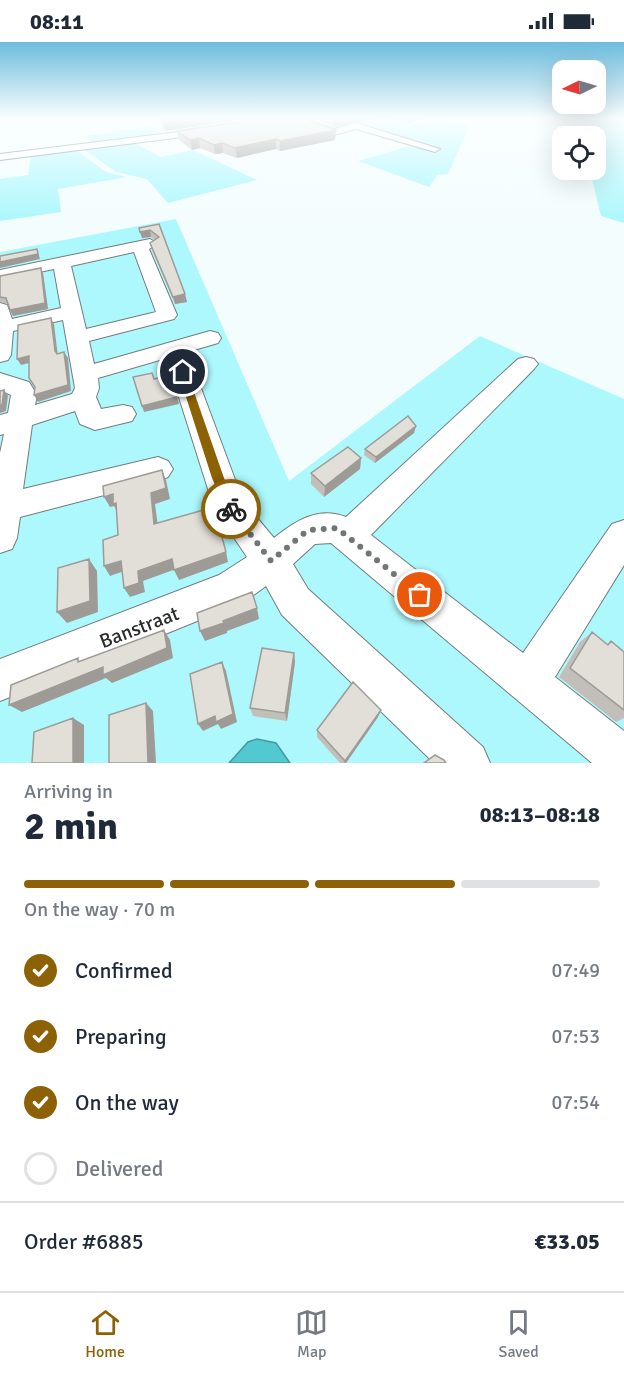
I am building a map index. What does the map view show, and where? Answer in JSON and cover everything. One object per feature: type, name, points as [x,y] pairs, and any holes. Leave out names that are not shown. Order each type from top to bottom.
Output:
[{"type":"street","points":[[0,157],[43,152]]},
{"type":"street","points":[[0,274],[145,245],[167,315],[78,337]]},
{"type":"street","points":[[61,262],[78,337],[89,417],[95,420],[123,414]]},
{"type":"street","points":[[0,355],[2,318],[73,312]]},
{"type":"street","points":[[11,423],[84,387],[210,338]]},
{"type":"street","points":[[348,536],[526,364]]},
{"type":"street","points":[[183,372],[230,508],[271,561],[295,603],[467,763]]},
{"type":"street","points":[[0,381],[20,388],[24,395],[11,423],[0,538]]},
{"type":"street","points":[[6,490],[158,469]]},
{"type":"street","name":"Banstraat","points":[[0,680],[199,604],[231,589],[271,561],[308,530],[337,528],[624,759]]},
{"type":"street","points":[[528,682],[624,535]]},
{"type":"shaded area","points":[[78,152],[106,172],[127,177],[58,189],[61,212],[0,221],[0,179],[28,175],[31,154]]},
{"type":"shaded area","points":[[87,152],[151,152],[161,157],[197,152],[257,180],[168,203],[147,179],[116,172]]},
{"type":"shaded area","points":[[390,152],[458,152],[448,174],[437,175],[429,187],[358,161]]},
{"type":"shaded area","points":[[606,152],[624,152],[624,223],[601,216],[592,180],[606,180]]},
{"type":"shaded area","points":[[176,219],[289,481],[480,336],[624,399],[624,763],[0,763],[0,252]]},
{"type":"shaded area","points":[[257,739],[276,743],[290,763],[229,763],[248,742]]},
{"type":"building","points":[[159,224],[185,294],[173,297],[150,243],[159,237],[150,230],[140,232],[139,228]]},
{"type":"building","points":[[37,249],[38,254],[0,262],[0,256]]},
{"type":"building","points":[[41,268],[45,303],[10,310],[6,298],[0,297],[0,276]]},
{"type":"building","points":[[51,318],[55,351],[57,354],[64,352],[68,385],[34,395],[35,387],[29,378],[29,356],[17,359],[18,325]]},
{"type":"building","points":[[152,373],[154,379],[170,375],[177,397],[142,406],[133,377]]},
{"type":"building","points":[[4,390],[2,405],[0,405],[0,391]]},
{"type":"building","points":[[408,416],[416,426],[376,457],[365,449]]},
{"type":"building","points":[[348,447],[361,458],[325,486],[311,473]]},
{"type":"building","points":[[162,470],[166,488],[151,493],[154,524],[214,507],[226,552],[174,570],[172,559],[138,571],[139,583],[124,588],[121,561],[104,566],[103,540],[118,535],[116,503],[113,504],[113,494],[104,497],[103,486]]},
{"type":"building","points":[[89,559],[90,601],[57,612],[58,568]]},
{"type":"building","points":[[252,592],[257,608],[200,631],[197,613]]},
{"type":"building","points":[[164,630],[167,648],[103,675],[103,667],[9,705],[11,685],[78,658],[78,662]]},
{"type":"building","points":[[592,632],[608,645],[611,641],[624,652],[624,710],[570,668]]},
{"type":"building","points":[[262,648],[294,653],[285,713],[250,708]]},
{"type":"building","points":[[222,662],[233,714],[216,722],[215,716],[198,724],[190,674]]},
{"type":"building","points":[[353,682],[381,710],[345,761],[317,730]]},
{"type":"building","points":[[146,703],[148,763],[109,763],[109,715]]},
{"type":"building","points":[[73,718],[73,763],[32,763],[34,732]]},
{"type":"building","points":[[435,755],[446,763],[424,763]]},
{"type":"way so far","points":[[231,509],[271,561],[308,530],[337,528],[420,595]]},
{"type":"route","points":[[183,372],[218,478],[231,509]]}]
